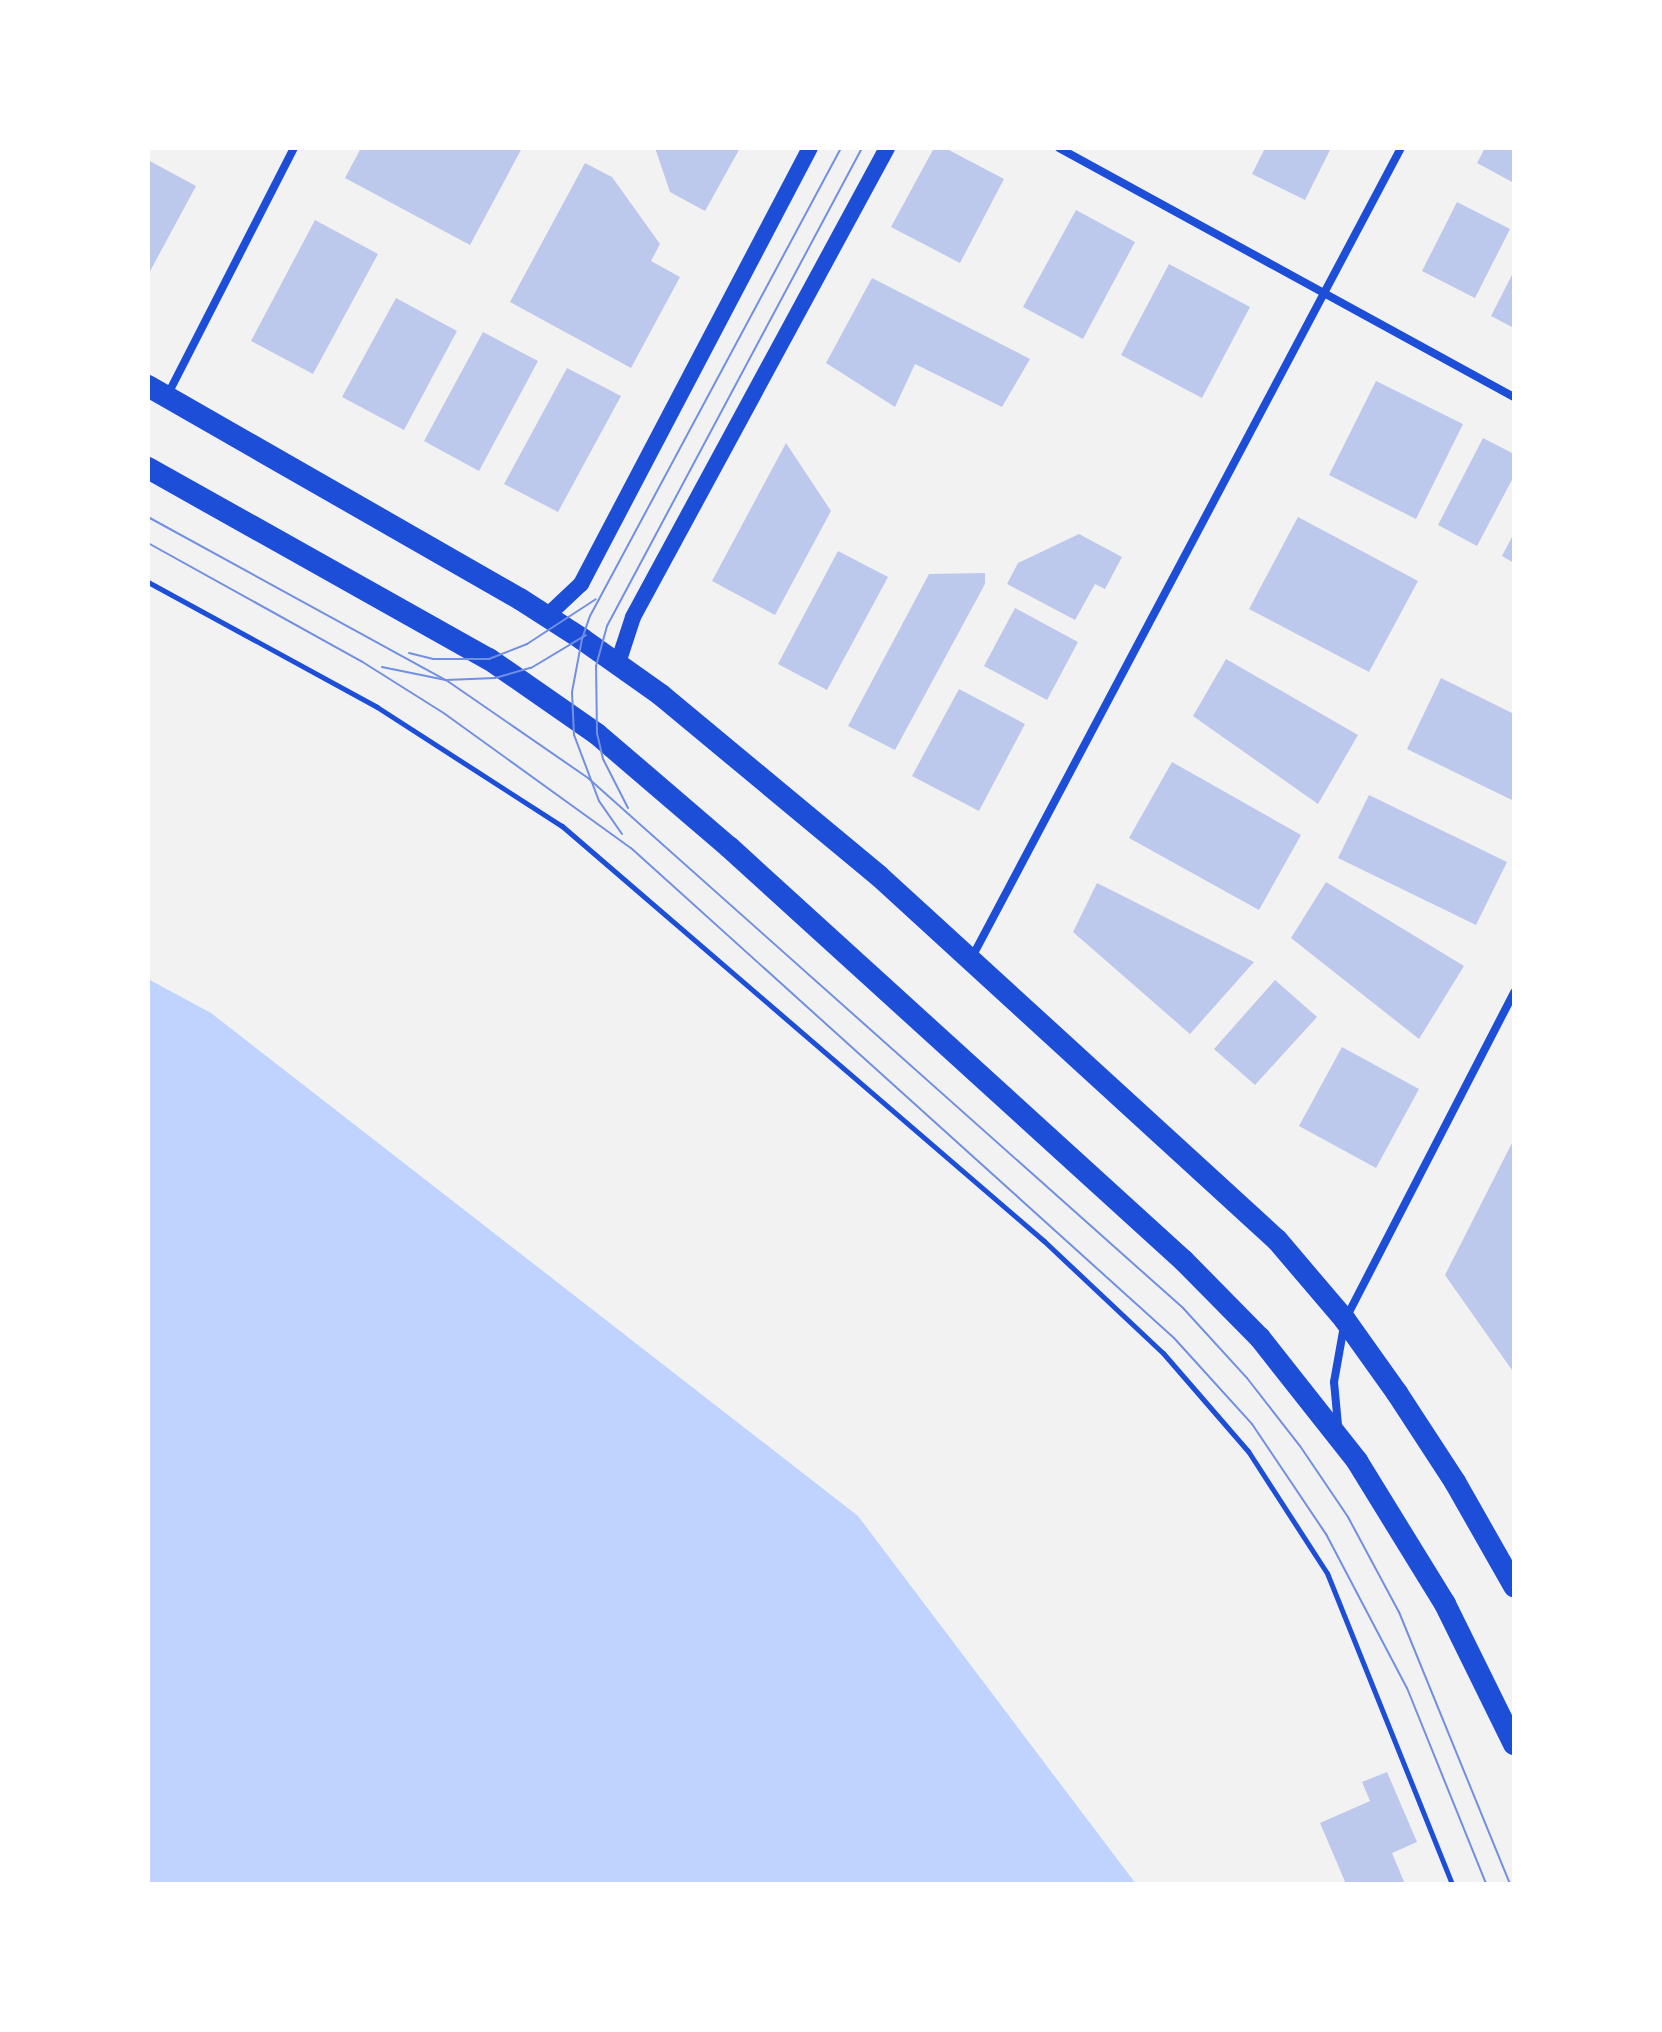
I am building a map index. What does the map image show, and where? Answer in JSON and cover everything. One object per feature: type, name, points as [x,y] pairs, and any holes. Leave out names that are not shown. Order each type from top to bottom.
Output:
[{"type":"highway","points":[[157,392],[547,616],[618,663],[879,876],[1277,1240],[1345,1320],[1455,1482],[1514,1586]]},
{"type":"highway","points":[[148,468],[489,659],[646,773],[1184,1261],[1260,1338],[1339,1435],[1399,1523],[1445,1604],[1514,1744]]},
{"type":"main road","points":[[547,616],[581,584],[810,148]]},
{"type":"main road","points":[[618,663],[633,617],[887,148]]},
{"type":"street","points":[[157,392],[294,148]]},
{"type":"street","points":[[1059,148],[1514,397]]},
{"type":"street","points":[[970,960],[1401,148]]},
{"type":"street","points":[[1339,1435],[1334,1382],[1345,1320],[1514,992]]},
{"type":"path","points":[[148,582],[377,707],[562,826],[1044,1241],[1163,1353],[1248,1451],[1327,1573],[1452,1884]]},
{"type":"water","points":[[148,979],[211,1013],[858,1516],[1136,1884],[148,1884]]},
{"type":"building","points":[[361,148],[522,148],[470,245],[345,178]]},
{"type":"building","points":[[655,148],[740,148],[705,211],[670,192]]},
{"type":"building","points":[[934,148],[945,148],[1004,179],[960,263],[891,227]]},
{"type":"building","points":[[1265,148],[1331,148],[1305,200],[1252,174]]},
{"type":"building","points":[[1485,148],[1514,148],[1514,183],[1477,163]]},
{"type":"building","points":[[148,160],[196,186],[148,275]]},
{"type":"building","points":[[585,163],[612,177],[660,244],[651,261],[680,277],[631,368],[510,302]]},
{"type":"building","points":[[1457,202],[1510,229],[1475,298],[1422,271]]},
{"type":"building","points":[[1076,210],[1135,242],[1083,339],[1023,307]]},
{"type":"building","points":[[315,220],[378,254],[313,374],[251,341]]},
{"type":"building","points":[[1169,264],[1250,307],[1202,398],[1121,355]]},
{"type":"building","points":[[1514,271],[1514,328],[1491,316]]},
{"type":"building","points":[[872,278],[1030,359],[1002,407],[915,364],[895,407],[826,363]]},
{"type":"building","points":[[396,298],[457,331],[404,430],[342,397]]},
{"type":"building","points":[[483,332],[538,361],[479,471],[424,441]]},
{"type":"building","points":[[567,368],[621,396],[558,512],[504,484]]},
{"type":"building","points":[[1376,381],[1463,424],[1416,519],[1329,475]]},
{"type":"building","points":[[1483,438],[1514,454],[1514,476],[1477,546],[1438,525]]},
{"type":"building","points":[[786,443],[831,511],[775,615],[712,581]]},
{"type":"building","points":[[1298,517],[1418,581],[1369,672],[1249,609]]},
{"type":"building","points":[[1514,533],[1514,563],[1502,556]]},
{"type":"building","points":[[1079,534],[1122,557],[1105,589],[1095,584],[1075,620],[1007,584],[1018,563]]},
{"type":"building","points":[[838,551],[888,577],[827,690],[778,664]]},
{"type":"building","points":[[985,573],[985,584],[895,750],[848,726],[929,574]]},
{"type":"building","points":[[1015,608],[1078,642],[1047,700],[984,666]]},
{"type":"building","points":[[1226,659],[1358,735],[1318,804],[1193,716]]},
{"type":"building","points":[[1441,678],[1514,714],[1514,801],[1407,749]]},
{"type":"building","points":[[959,689],[1025,724],[979,811],[912,776]]},
{"type":"building","points":[[1172,762],[1301,835],[1259,910],[1129,838]]},
{"type":"building","points":[[1369,795],[1507,862],[1476,925],[1338,858]]},
{"type":"building","points":[[1326,882],[1464,966],[1419,1039],[1291,938]]},
{"type":"building","points":[[1097,883],[1254,962],[1190,1034],[1073,932]]},
{"type":"building","points":[[1275,980],[1317,1017],[1255,1085],[1214,1049]]},
{"type":"building","points":[[1342,1047],[1419,1089],[1376,1168],[1299,1126]]},
{"type":"building","points":[[1514,1139],[1514,1373],[1445,1275]]},
{"type":"building","points":[[1387,1772],[1417,1842],[1392,1853],[1405,1884],[1346,1884],[1320,1823],[1370,1801],[1362,1782]]},
{"type":"tram line","points":[[622,834],[599,801],[574,735],[572,692],[582,639],[590,616],[841,148]]},
{"type":"tram line","points":[[628,808],[603,759],[597,734],[596,666],[607,626],[862,148]]},
{"type":"tram line","points":[[148,517],[446,680],[588,778],[1183,1308],[1247,1378],[1300,1446],[1348,1517],[1399,1612],[1510,1884]]},
{"type":"tram line","points":[[148,543],[361,661],[445,714],[631,848],[1174,1338],[1252,1424],[1326,1534],[1407,1688],[1486,1884]]},
{"type":"tram line","points":[[409,653],[433,659],[489,659],[527,644],[596,599]]},
{"type":"tram line","points":[[382,667],[446,680],[495,678],[531,668],[586,635]]}]
